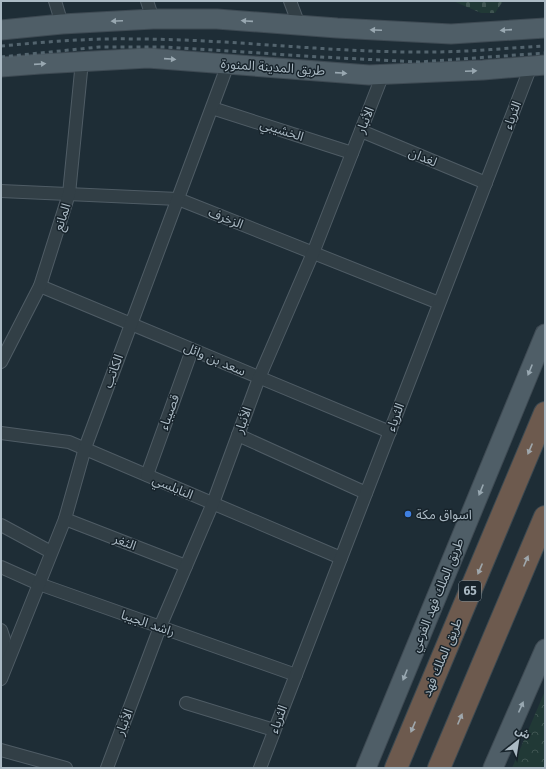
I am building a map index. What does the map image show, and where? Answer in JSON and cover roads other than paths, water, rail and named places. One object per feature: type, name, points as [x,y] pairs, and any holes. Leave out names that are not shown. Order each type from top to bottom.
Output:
[{"type":"highway","name":"طريق الملك فهد","points":[[396,768],[545,413]]},
{"type":"highway","points":[[439,768],[545,517]]},
{"type":"main road","points":[[1,30],[62,24],[153,19],[217,19],[451,34],[545,28]]},
{"type":"main road","name":"طريق المدينة المنورة","points":[[1,67],[148,58],[369,75],[538,66]]},
{"type":"main road","name":"طريق الملك فهد الفرعي","points":[[366,768],[545,334]]},
{"type":"main road","points":[[494,768],[545,649]]},
{"type":"street","points":[[55,1],[62,24]]},
{"type":"street","points":[[147,1],[153,19]]},
{"type":"street","points":[[290,1],[299,25]]},
{"type":"street","name":"المانع","points":[[1,362],[40,286],[69,194],[82,61]]},
{"type":"street","name":"الكاتب","points":[[1,679],[65,519],[85,448],[228,64]]},
{"type":"street","name":"الثرياء","points":[[260,768],[486,183],[538,66]]},
{"type":"street","name":"الأنبار","points":[[107,768],[160,627],[213,503],[259,378],[313,253],[383,74]]},
{"type":"street","name":"الخشيبي","points":[[212,108],[352,153]]},
{"type":"street","name":"لغدان","points":[[361,131],[486,183]]},
{"type":"street","name":"الزخرف","points":[[1,191],[178,199],[439,303]]},
{"type":"street","name":"سعد بن وائل","points":[[40,286],[390,432]]},
{"type":"street","name":"قصيباء","points":[[147,475],[192,350]]},
{"type":"street","name":"النابلسي","points":[[1,433],[69,442],[341,558]]},
{"type":"street","points":[[238,435],[366,493]]},
{"type":"street","name":"الثغر","points":[[65,519],[186,566]]},
{"type":"street","points":[[1,526],[51,552]]},
{"type":"street","name":"راشد الجيبا","points":[[1,567],[38,584],[296,675]]},
{"type":"street","points":[[1,630],[4,640],[1,658]]},
{"type":"street","points":[[186,704],[274,730]]},
{"type":"street","points":[[1,750],[34,763],[66,768]]},
{"type":"railway","points":[[1,46],[101,39],[208,41],[393,52],[459,51],[545,46]]},
{"type":"railway","points":[[1,57],[99,47],[165,47],[419,62],[545,53]]},
{"type":"place","name":"اسواق مكة","points":[[408,514]]}]
